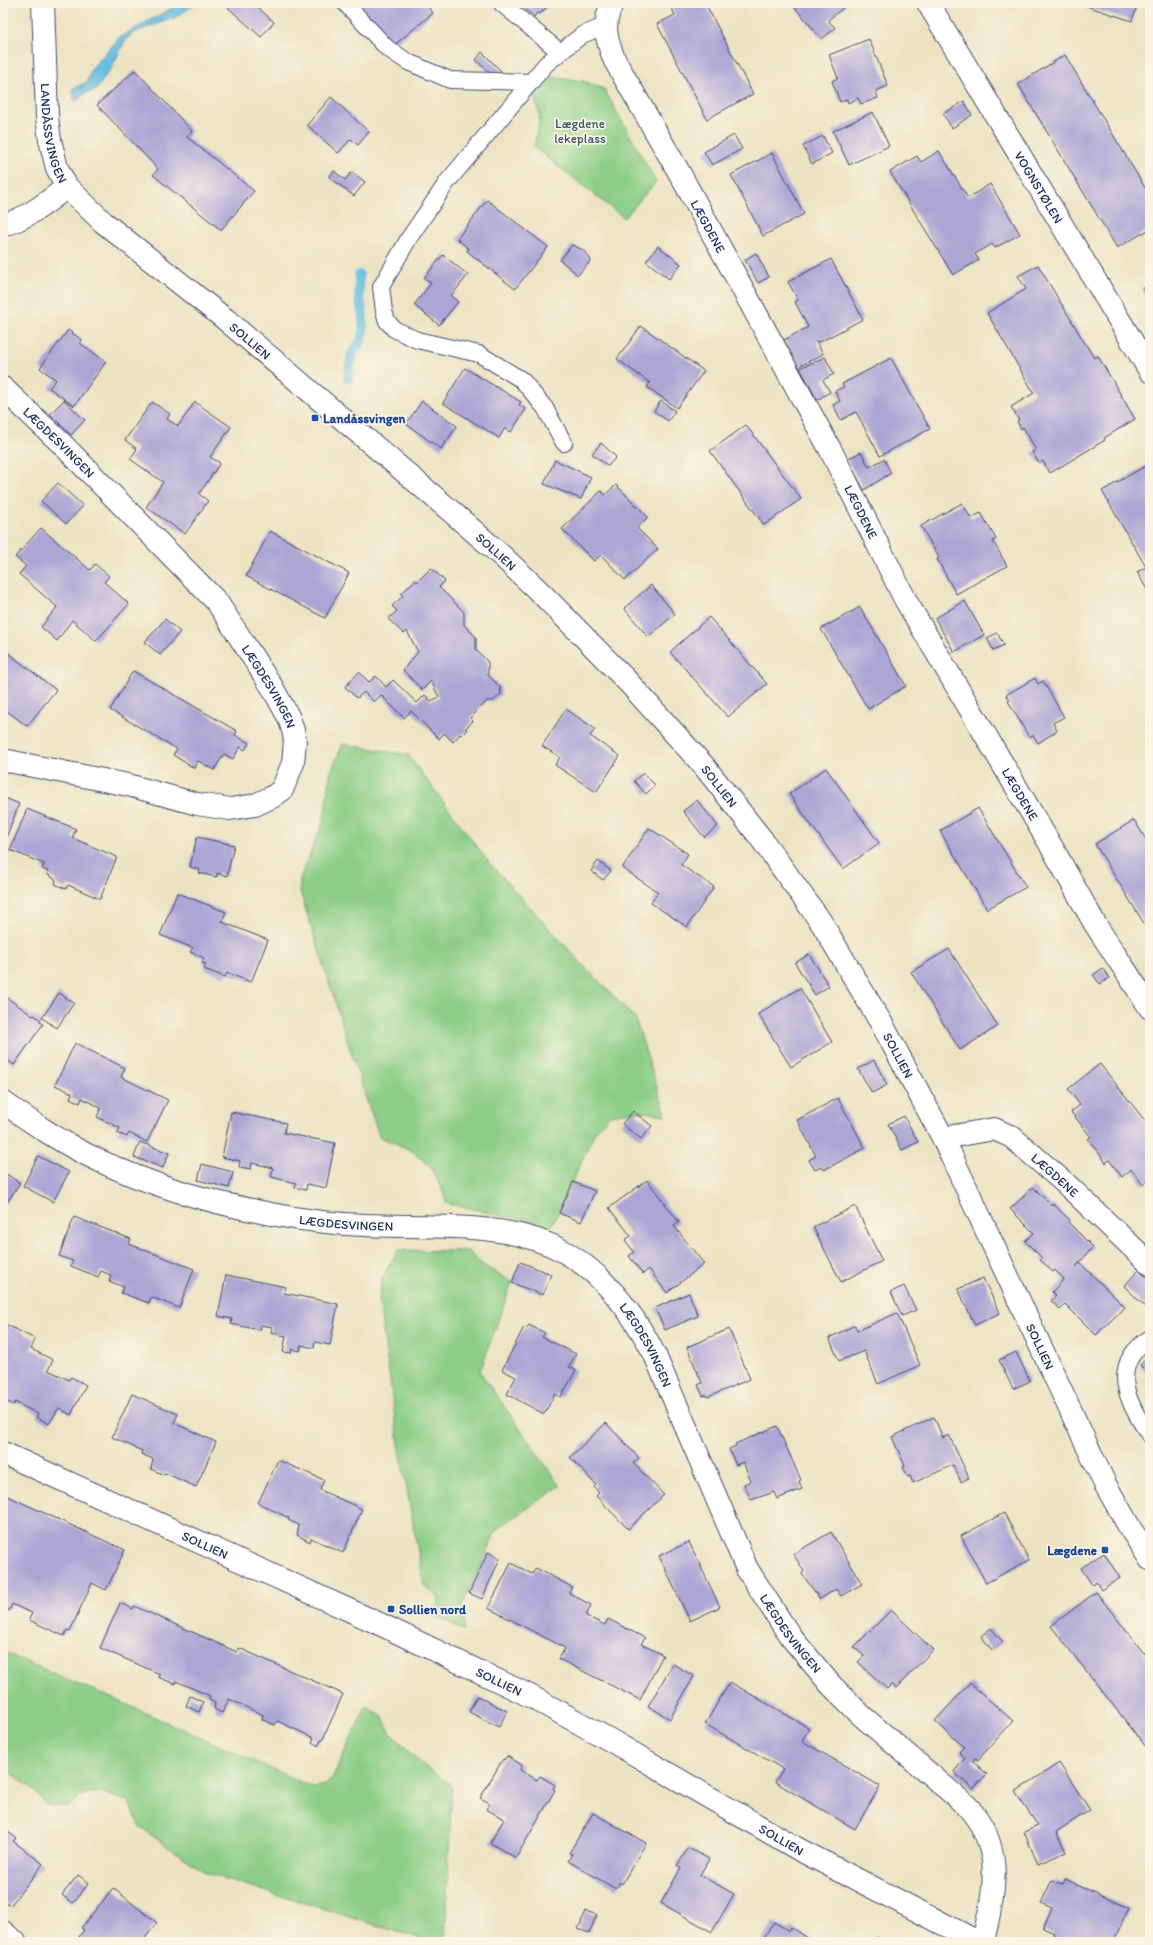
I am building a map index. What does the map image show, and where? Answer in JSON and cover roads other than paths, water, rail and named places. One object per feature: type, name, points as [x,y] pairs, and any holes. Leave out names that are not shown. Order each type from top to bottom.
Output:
[{"type":"street","name":"LANDÅSSVINGEN","points":[[3,225],[20,220],[42,207],[67,188],[58,168],[50,140],[47,117],[43,3]]},
{"type":"street","name":"LÆGDENE","points":[[612,3],[607,14],[605,28],[607,43],[615,61],[680,174],[830,449],[906,601],[1050,844],[1095,924],[1150,1008]]},
{"type":"street","name":"VOGNSTØLEN","points":[[928,3],[1150,371]]},
{"type":"street","name":"SOLLIEN","points":[[67,188],[103,222],[225,319],[502,556],[629,682],[704,766],[760,837],[821,922],[883,1026],[943,1138],[1105,1484],[1130,1528],[1150,1559]]},
{"type":"street","name":"LÆGDESVINGEN","points":[[3,388],[62,444],[217,602],[272,687],[289,718],[295,741],[293,763],[282,790],[255,805],[230,809],[197,804],[128,785],[3,760]]},
{"type":"street","name":"LÆGDESVINGEN","points":[[3,1102],[55,1137],[100,1161],[187,1194],[237,1207],[312,1221],[364,1225],[453,1226],[493,1231],[547,1244],[563,1252],[586,1267],[607,1286],[628,1310],[641,1329],[654,1354],[747,1569],[790,1636],[831,1685],[862,1716],[967,1806],[977,1818],[984,1830],[993,1853],[994,1877],[983,1942]]},
{"type":"street","name":"LÆGDENE","points":[[943,1138],[994,1129],[1012,1137],[1066,1184],[1150,1264]]},
{"type":"street","name":"SOLLIEN","points":[[3,1453],[389,1628],[530,1696],[610,1740],[800,1850],[978,1942]]},
{"type":"street","points":[[3,1932],[15,1942]]},
{"type":"lane","points":[[345,3],[386,48],[408,62],[450,80],[532,82]]},
{"type":"lane","points":[[501,3],[560,52]]},
{"type":"lane","points":[[564,443],[545,408],[522,380],[479,354],[417,340],[394,329],[387,321],[381,300],[381,287],[429,207],[448,181],[546,64],[582,35],[597,29],[605,28]]},
{"type":"lane","points":[[1150,1338],[1138,1346],[1130,1358],[1125,1371],[1127,1393],[1138,1419],[1150,1436]]},
{"type":"water","points":[[181,3],[197,3],[174,18],[133,33],[124,43],[112,67],[96,90],[84,94],[76,102],[72,89],[87,82],[92,68],[120,37]]},
{"type":"waterway","points":[[348,378],[352,354],[361,341],[363,331],[363,316],[359,296],[359,275]]},
{"type":"place","name":"Landåssvingen","points":[[315,418]]},
{"type":"place","name":"Lægdene","points":[[1105,1550]]},
{"type":"place","name":"Sollien nord","points":[[391,1609]]},
{"type":"park label","name":"Lægdene lekeplass","points":[[580,130]]}]
